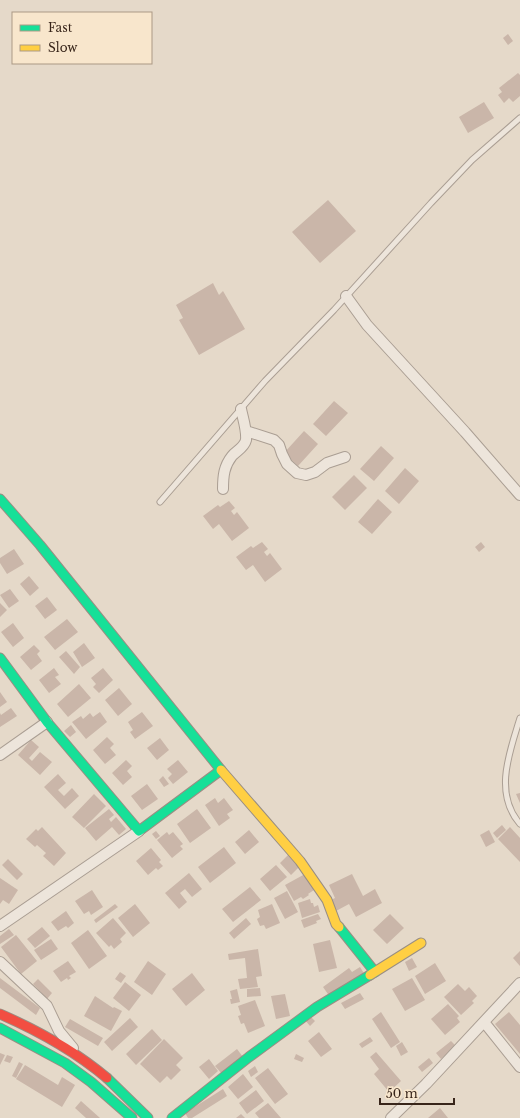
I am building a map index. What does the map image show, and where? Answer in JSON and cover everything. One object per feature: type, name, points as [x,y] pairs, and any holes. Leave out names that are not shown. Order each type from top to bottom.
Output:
[{"type":"street","points":[[346,296],[367,326],[465,432],[520,495]]},
{"type":"street","points":[[223,488],[224,474],[227,463],[246,441],[246,431],[240,409]]},
{"type":"street","points":[[246,431],[274,440],[279,445],[287,464],[297,473],[306,475],[315,472],[326,463],[345,457]]},
{"type":"street","points":[[0,499],[40,545],[221,770],[300,861],[327,900],[336,924],[375,972]]},
{"type":"street","points":[[0,658],[47,722],[139,831]]},
{"type":"street","points":[[0,755],[47,722]]},
{"type":"street","points":[[0,926],[139,831],[221,770]]},
{"type":"street","points":[[172,1118],[249,1057],[317,1007],[420,943]]},
{"type":"street","points":[[0,962],[47,1006],[59,1031],[84,1060],[127,1097],[148,1118]]},
{"type":"street","points":[[391,1118],[426,1084],[520,983]]},
{"type":"street","points":[[0,1014],[23,1024],[84,1060]]},
{"type":"street","points":[[484,1022],[520,1067]]},
{"type":"street","points":[[0,1028],[66,1064],[132,1118]]},
{"type":"lane","points":[[160,502],[240,409],[402,234],[472,160],[520,118]]},
{"type":"lane","points":[[520,718],[510,753],[505,779],[507,798],[511,810],[520,824]]},
{"type":"building","points":[[508,34],[513,41],[508,45],[503,38]]},
{"type":"building","points":[[518,73],[520,75],[520,96],[513,102],[509,98],[504,103],[498,95],[502,92],[499,88]]},
{"type":"building","points":[[484,102],[494,118],[468,133],[459,117]]},
{"type":"building","points":[[328,200],[356,231],[320,263],[292,232]]},
{"type":"building","points":[[213,283],[219,295],[223,291],[245,329],[199,355],[179,320],[183,318],[176,305]]},
{"type":"building","points":[[334,401],[348,413],[326,436],[313,424]]},
{"type":"building","points":[[304,431],[318,444],[298,466],[284,453]]},
{"type":"building","points":[[381,446],[394,458],[374,481],[360,469]]},
{"type":"building","points":[[405,468],[419,481],[399,504],[385,491]]},
{"type":"building","points":[[354,475],[367,488],[345,510],[332,497]]},
{"type":"building","points":[[378,499],[392,512],[372,534],[358,522]]},
{"type":"building","points":[[229,501],[235,508],[231,511],[234,515],[237,512],[249,528],[232,541],[219,524],[213,529],[203,516],[218,505],[220,507]]},
{"type":"building","points":[[262,542],[268,549],[264,552],[267,556],[270,553],[282,569],[265,582],[253,565],[246,570],[236,557],[251,546],[253,548]]},
{"type":"building","points":[[481,542],[485,547],[479,552],[475,547]]},
{"type":"building","points":[[14,549],[24,564],[7,574],[0,563],[0,558]]},
{"type":"building","points":[[29,576],[39,588],[30,596],[20,584]]},
{"type":"building","points":[[10,589],[19,601],[9,608],[0,595]]},
{"type":"building","points":[[47,597],[57,610],[45,619],[35,606]]},
{"type":"building","points":[[0,603],[7,610],[0,617]]},
{"type":"building","points":[[67,619],[78,632],[55,650],[44,637]]},
{"type":"building","points":[[13,623],[24,638],[13,647],[1,632]]},
{"type":"building","points":[[84,643],[95,658],[82,667],[73,652]]},
{"type":"building","points":[[34,645],[40,651],[37,654],[42,661],[31,670],[20,657]]},
{"type":"building","points":[[66,651],[80,667],[74,674],[59,657]]},
{"type":"building","points":[[54,668],[59,675],[55,677],[61,684],[49,693],[39,680]]},
{"type":"building","points":[[103,668],[113,680],[99,693],[93,687],[96,684],[91,678]]},
{"type":"building","points":[[79,684],[91,698],[68,717],[57,704]]},
{"type":"building","points":[[119,688],[132,704],[118,716],[105,700]]},
{"type":"building","points":[[0,692],[7,702],[0,707]]},
{"type":"building","points":[[11,708],[17,716],[0,727],[0,713],[1,715]]},
{"type":"building","points":[[100,712],[107,722],[86,739],[72,722],[81,716],[83,719],[90,713],[93,717]]},
{"type":"building","points":[[142,712],[153,726],[135,739],[130,732],[133,730],[128,722]]},
{"type":"building","points":[[71,725],[76,732],[70,737],[64,731]]},
{"type":"building","points":[[107,737],[114,744],[110,748],[116,755],[105,764],[93,750]]},
{"type":"building","points":[[160,738],[169,750],[157,760],[147,748]]},
{"type":"building","points":[[31,740],[39,747],[29,758],[32,761],[40,752],[52,762],[40,775],[18,755]]},
{"type":"building","points":[[126,760],[132,766],[127,771],[132,777],[123,785],[112,773]]},
{"type":"building","points":[[178,760],[188,772],[173,784],[168,778],[172,774],[167,769]]},
{"type":"building","points":[[58,774],[66,783],[58,790],[64,796],[72,788],[79,796],[65,809],[44,787]]},
{"type":"building","points":[[163,776],[169,784],[164,787],[159,780]]},
{"type":"building","points":[[147,784],[158,799],[142,810],[131,796]]},
{"type":"building","points":[[520,793],[520,803],[516,794]]},
{"type":"building","points":[[94,794],[106,806],[84,828],[72,817]]},
{"type":"building","points":[[215,798],[218,803],[224,798],[233,810],[227,814],[230,818],[219,826],[205,805]]},
{"type":"building","points":[[109,809],[114,815],[109,819],[111,822],[116,817],[126,829],[119,835],[112,827],[96,841],[85,828]]},
{"type":"building","points":[[197,809],[211,828],[190,843],[177,824]]},
{"type":"building","points":[[502,825],[506,830],[497,838],[493,833]]},
{"type":"building","points":[[42,827],[66,853],[54,866],[43,856],[46,853],[37,845],[35,847],[26,839],[36,829],[38,831]]},
{"type":"building","points":[[510,827],[520,838],[520,862],[498,839]]},
{"type":"building","points":[[249,830],[259,842],[245,854],[235,842]]},
{"type":"building","points":[[489,830],[495,842],[486,847],[480,835]]},
{"type":"building","points":[[156,831],[160,836],[156,839],[152,834]]},
{"type":"building","points":[[167,832],[169,835],[173,832],[183,844],[180,846],[183,849],[172,858],[157,840]]},
{"type":"building","points":[[224,847],[236,863],[210,883],[198,867]]},
{"type":"building","points":[[151,848],[161,860],[159,862],[163,866],[158,870],[156,868],[148,875],[136,861]]},
{"type":"building","points":[[290,853],[301,865],[291,875],[280,863]]},
{"type":"building","points":[[8,859],[23,874],[17,880],[2,865]]},
{"type":"building","points":[[276,865],[287,877],[270,891],[260,879]]},
{"type":"building","points":[[189,873],[202,889],[192,897],[185,889],[180,893],[187,902],[179,909],[165,893]]},
{"type":"building","points":[[305,874],[314,890],[303,899],[301,897],[294,901],[285,885]]},
{"type":"building","points":[[352,874],[363,896],[375,889],[382,903],[356,917],[349,904],[336,911],[331,900],[335,898],[329,885]]},
{"type":"building","points":[[0,878],[18,890],[9,904],[3,900],[0,904]]},
{"type":"building","points":[[250,887],[261,900],[233,922],[222,909]]},
{"type":"building","points":[[92,890],[103,907],[91,915],[89,911],[84,914],[75,901]]},
{"type":"building","points":[[287,891],[298,912],[285,919],[274,898]]},
{"type":"building","points":[[310,899],[314,907],[318,905],[320,912],[302,918],[298,903]]},
{"type":"building","points":[[115,904],[118,907],[96,923],[94,920]]},
{"type":"building","points":[[135,904],[150,923],[133,937],[118,918]]},
{"type":"building","points":[[272,904],[280,923],[266,929],[264,925],[260,926],[257,919],[260,917],[258,910]]},
{"type":"building","points":[[66,911],[74,923],[68,928],[66,926],[58,931],[51,922]]},
{"type":"building","points":[[318,914],[321,919],[316,921],[317,923],[304,928],[301,920]]},
{"type":"building","points":[[390,914],[404,928],[387,944],[373,930]]},
{"type":"building","points":[[113,918],[126,933],[120,939],[122,942],[114,949],[111,945],[109,947],[96,933]]},
{"type":"building","points":[[246,918],[251,924],[234,939],[229,933]]},
{"type":"building","points":[[42,927],[50,936],[35,948],[27,939]]},
{"type":"building","points":[[9,929],[14,935],[0,944],[0,936]]},
{"type":"building","points":[[88,930],[107,956],[89,969],[71,943]]},
{"type":"building","points":[[16,935],[37,961],[21,974],[1,947]]},
{"type":"building","points":[[51,939],[58,949],[41,960],[34,950]]},
{"type":"building","points":[[330,940],[337,968],[319,972],[313,944]]},
{"type":"building","points":[[258,949],[262,976],[256,977],[258,987],[240,989],[238,979],[247,978],[245,958],[229,960],[228,954]]},
{"type":"building","points":[[520,951],[520,966],[513,958]]},
{"type":"building","points":[[412,958],[417,967],[409,971],[405,962]]},
{"type":"building","points":[[68,961],[76,972],[69,976],[71,978],[68,980],[67,978],[61,982],[53,971]]},
{"type":"building","points":[[148,961],[166,974],[152,995],[134,982]]},
{"type":"building","points":[[435,963],[446,981],[425,994],[415,976]]},
{"type":"building","points":[[360,967],[365,975],[330,997],[323,987],[349,968],[352,972]]},
{"type":"building","points":[[120,972],[126,976],[121,983],[115,979]]},
{"type":"building","points":[[192,973],[205,990],[186,1006],[172,989]]},
{"type":"building","points":[[0,978],[40,1008],[36,1015],[0,988]]},
{"type":"building","points":[[412,978],[425,1000],[405,1011],[392,989]]},
{"type":"building","points":[[38,979],[52,993],[47,999],[33,984]]},
{"type":"building","points":[[125,982],[141,995],[129,1011],[113,998]]},
{"type":"building","points":[[458,984],[465,991],[469,987],[477,996],[472,1001],[474,1003],[461,1015],[444,997]]},
{"type":"building","points":[[260,988],[261,996],[247,997],[247,989]]},
{"type":"building","points":[[237,989],[240,1002],[231,1004],[230,999],[232,999],[230,991]]},
{"type":"building","points":[[360,993],[364,999],[345,1009],[341,1003]]},
{"type":"building","points":[[285,994],[290,1016],[276,1019],[271,996]]},
{"type":"building","points":[[95,996],[113,1008],[114,1007],[122,1011],[111,1031],[84,1016]]},
{"type":"building","points":[[255,1000],[265,1026],[248,1033],[244,1023],[241,1024],[238,1016],[241,1015],[238,1006]]},
{"type":"building","points":[[448,1004],[459,1016],[457,1018],[460,1022],[445,1035],[431,1019]]},
{"type":"building","points":[[381,1012],[400,1042],[391,1048],[372,1019]]},
{"type":"building","points":[[509,1012],[520,1025],[520,1054],[495,1024]]},
{"type":"building","points":[[310,1016],[315,1021],[310,1026],[305,1020]]},
{"type":"building","points":[[130,1018],[138,1027],[112,1051],[104,1042]]},
{"type":"building","points":[[70,1019],[103,1038],[98,1046],[65,1027]]},
{"type":"building","points":[[152,1029],[162,1040],[136,1065],[126,1054]]},
{"type":"building","points":[[319,1032],[332,1049],[321,1057],[308,1041]]},
{"type":"building","points":[[370,1037],[373,1041],[362,1048],[359,1044]]},
{"type":"building","points":[[164,1039],[183,1058],[176,1065],[181,1070],[171,1080],[167,1076],[160,1083],[140,1064]]},
{"type":"building","points":[[451,1041],[456,1046],[441,1059],[436,1053]]},
{"type":"building","points":[[402,1042],[408,1052],[401,1056],[396,1046]]},
{"type":"building","points":[[237,1049],[243,1057],[222,1074],[215,1066]]},
{"type":"building","points":[[376,1052],[401,1081],[389,1092],[374,1074],[379,1069],[370,1057]]},
{"type":"building","points":[[0,1053],[5,1055],[0,1065]]},
{"type":"building","points":[[296,1054],[304,1058],[302,1062],[294,1059]]},
{"type":"building","points":[[7,1055],[13,1057],[10,1063],[4,1061]]},
{"type":"building","points":[[429,1058],[433,1063],[422,1072],[418,1067]]},
{"type":"building","points":[[209,1059],[218,1071],[209,1079],[199,1067]]},
{"type":"building","points":[[19,1062],[23,1064],[16,1078],[12,1076]]},
{"type":"building","points":[[25,1065],[58,1085],[62,1077],[75,1085],[62,1107],[16,1079]]},
{"type":"building","points":[[255,1066],[258,1072],[251,1077],[248,1071]]},
{"type":"building","points":[[268,1068],[288,1094],[275,1104],[255,1078]]},
{"type":"building","points":[[243,1074],[253,1087],[238,1099],[228,1087]]},
{"type":"building","points":[[223,1089],[227,1096],[192,1118],[188,1118],[185,1113]]},
{"type":"building","points":[[256,1090],[264,1101],[247,1114],[239,1103]]},
{"type":"building","points":[[81,1101],[100,1118],[86,1118],[75,1108]]},
{"type":"building","points":[[268,1103],[281,1118],[259,1118],[255,1113]]},
{"type":"building","points":[[440,1108],[448,1118],[428,1118]]},
{"type":"building","points":[[241,1114],[245,1118],[236,1118]]},
{"type":"traffic: fast","points":[[0,499],[40,545],[221,770]]},
{"type":"traffic: fast","points":[[0,658],[47,722],[139,831],[221,770]]},
{"type":"traffic: fast","points":[[339,927],[375,972]]},
{"type":"traffic: fast","points":[[172,1118],[249,1057],[317,1007],[370,975]]},
{"type":"traffic: fast","points":[[0,1028],[65,1063],[91,1082],[132,1118]]},
{"type":"traffic: fast","points":[[107,1078],[148,1118]]},
{"type":"traffic: slow","points":[[221,770],[300,861],[327,900],[336,924],[339,927]]},
{"type":"traffic: slow","points":[[370,975],[421,943]]},
{"type":"traffic: jam","points":[[0,1014],[29,1027],[56,1042],[95,1068],[107,1078]]}]
